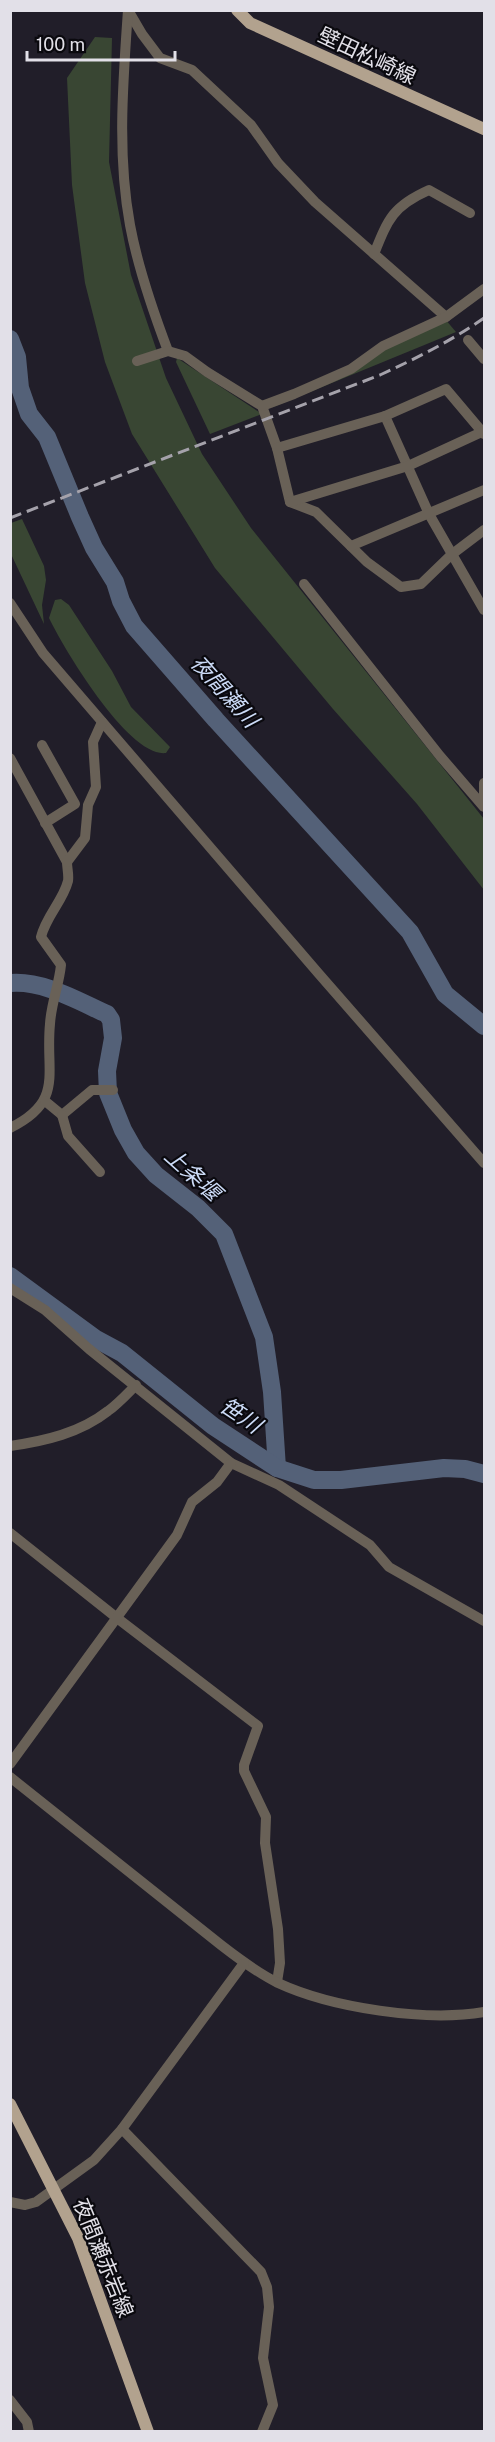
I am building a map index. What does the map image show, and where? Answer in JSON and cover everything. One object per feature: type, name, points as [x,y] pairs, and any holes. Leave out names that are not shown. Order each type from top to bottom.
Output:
[{"type":"main road","name":"壁田松崎線","points":[[237,10],[250,23],[484,129]]},
{"type":"main road","name":"夜間瀬赤岩線","points":[[10,2104],[78,2238],[148,2432]]},
{"type":"street","points":[[128,10],[160,58],[192,70],[251,125],[278,163],[315,202],[446,317]]},
{"type":"street","points":[[128,10],[122,113],[123,156],[130,225],[159,329],[168,351]]},
{"type":"street","points":[[374,254],[397,207],[429,190],[470,213]]},
{"type":"street","points":[[262,406],[351,369],[383,346],[446,317],[484,289]]},
{"type":"street","points":[[468,340],[484,360]]},
{"type":"street","points":[[137,361],[168,351],[185,356],[262,406],[277,448],[290,502]]},
{"type":"street","points":[[277,448],[385,416],[446,389],[484,432],[408,466],[290,502]]},
{"type":"street","points":[[385,416],[429,514],[484,609]]},
{"type":"street","points":[[351,546],[484,490]]},
{"type":"street","points":[[290,502],[316,512],[367,562],[402,587],[420,584],[451,555],[484,530]]},
{"type":"street","points":[[304,584],[440,756],[484,807]]},
{"type":"street","points":[[10,603],[43,653],[484,1163]]},
{"type":"street","points":[[66,862],[85,838],[88,805],[96,786],[93,742],[102,722]]},
{"type":"street","points":[[42,745],[75,804],[45,823]]},
{"type":"street","points":[[10,1128],[28,1119],[45,1101],[50,1082],[49,1026],[61,965],[41,936],[68,880],[66,862],[12,763]]},
{"type":"street","points":[[484,783],[484,807]]},
{"type":"street","points":[[62,1114],[92,1090],[107,1090]]},
{"type":"street","points":[[45,1101],[62,1114],[69,1136],[100,1172]]},
{"type":"street","points":[[10,1288],[45,1310],[89,1349],[231,1463],[279,1485],[370,1545],[388,1567],[484,1621]]},
{"type":"street","points":[[10,1446],[61,1436],[88,1424],[109,1411],[136,1385]]},
{"type":"street","points":[[10,1764],[177,1534],[192,1503],[217,1482],[231,1463]]},
{"type":"street","points":[[10,1533],[258,1726],[244,1771],[266,1817],[265,1843],[278,1929],[280,1963],[278,1982]]},
{"type":"street","points":[[10,1777],[244,1963],[278,1982],[320,1998],[412,2014],[484,2012]]},
{"type":"street","points":[[10,2202],[25,2205],[36,2202],[94,2160],[122,2129],[244,1963]]},
{"type":"street","points":[[122,2129],[261,2272],[267,2287],[269,2307],[262,2358],[273,2404],[262,2432]]},
{"type":"street","points":[[10,2400],[27,2422],[29,2432]]},
{"type":"green space","points":[[95,37],[112,38],[109,162],[131,275],[166,378],[202,454],[251,528],[484,819],[484,890],[417,804],[333,709],[215,568],[132,434],[105,362],[85,283],[72,185],[67,78]]},
{"type":"green space","points":[[445,319],[456,332],[271,408],[384,348]]},
{"type":"green space","points":[[177,358],[262,414],[210,434],[176,362]]},
{"type":"green space","points":[[22,519],[44,566],[46,580],[42,605],[44,624],[11,554],[11,523]]},
{"type":"green space","points":[[61,599],[69,605],[112,671],[131,707],[170,747],[166,753],[151,750],[134,738],[117,721],[83,676],[49,618],[55,600]]},
{"type":"waterway","name":"夜間瀬川","points":[[10,339],[17,357],[20,388],[29,414],[47,437],[94,548],[115,582],[121,601],[134,626],[216,720],[410,932],[445,994],[484,1026]]},
{"type":"waterway","name":"上条堰","points":[[10,983],[48,988],[107,1014],[111,1020],[113,1038],[107,1071],[108,1093],[123,1130],[136,1153],[156,1175],[198,1208],[224,1234],[264,1337],[272,1392],[277,1468]]},
{"type":"waterway","name":"笹川","points":[[10,1276],[96,1339],[122,1353],[213,1426],[277,1468],[314,1480],[341,1480],[444,1468],[465,1469],[484,1474]]},
{"type":"railway","points":[[10,518],[380,375],[434,349],[484,318]]}]
